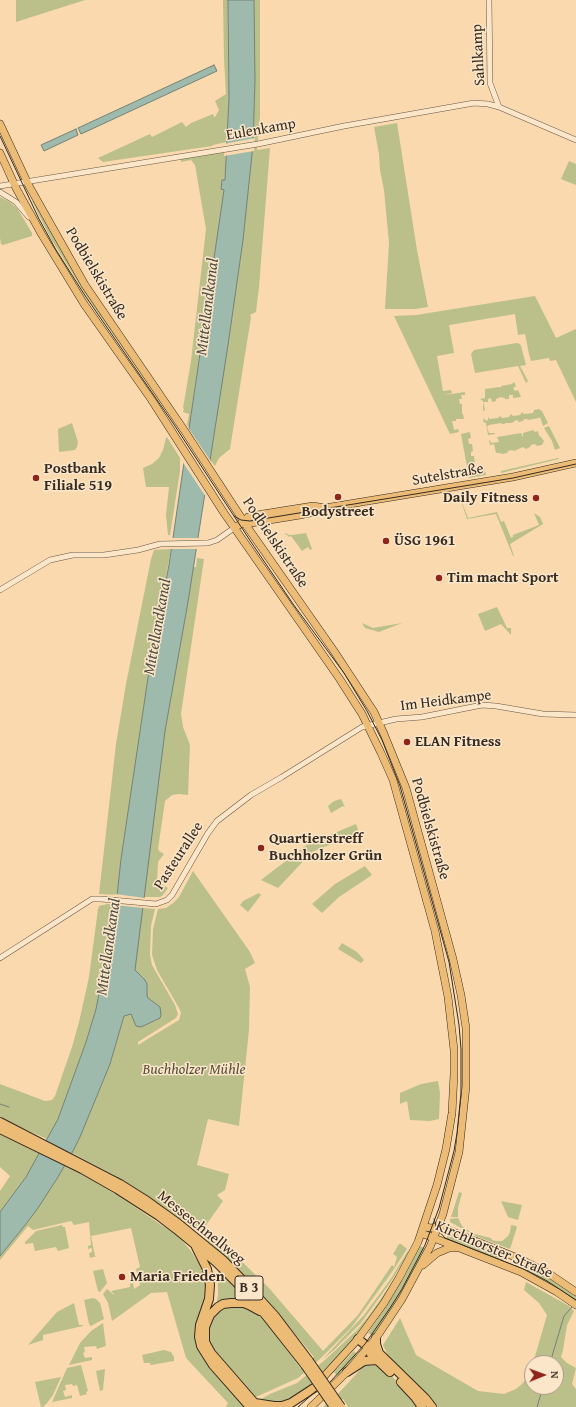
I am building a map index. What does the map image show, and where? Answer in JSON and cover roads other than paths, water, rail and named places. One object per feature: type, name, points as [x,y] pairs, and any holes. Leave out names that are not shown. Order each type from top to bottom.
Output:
[{"type":"highway","name":"Messeschnellweg","points":[[0,1122],[28,1139],[83,1167],[177,1226],[223,1260],[275,1316],[307,1363],[341,1407]]},
{"type":"highway","name":"Messeschnellweg","points":[[0,1129],[28,1139]]},
{"type":"highway","points":[[195,1240],[266,1315],[307,1363],[334,1407]]},
{"type":"highway","points":[[195,1240],[207,1269],[210,1285],[209,1299],[199,1328],[199,1337],[201,1346],[213,1365],[254,1406],[282,1406],[291,1403],[314,1388]]},
{"type":"highway","points":[[254,1406],[211,1353],[205,1342],[205,1327],[212,1312],[223,1304],[231,1302],[244,1303],[266,1315]]},
{"type":"highway","points":[[376,1338],[378,1357],[425,1398],[432,1407]]},
{"type":"highway","points":[[358,1339],[378,1357],[422,1407]]},
{"type":"highway","points":[[347,1372],[364,1361],[378,1357]]},
{"type":"main road","name":"Podbielskistraße","points":[[0,124],[26,181],[89,292],[374,712],[403,782],[450,948],[461,995],[466,1028],[467,1079],[462,1132],[455,1172],[445,1209],[417,1271]]},
{"type":"main road","name":"Podbielskistraße","points":[[0,153],[14,183],[42,235],[84,304],[151,399],[181,448],[234,528],[339,678],[368,726],[393,780],[435,931],[451,1014],[454,1074],[452,1113],[446,1149],[437,1185],[422,1230],[399,1278],[384,1303],[358,1339],[333,1368],[293,1407]]},
{"type":"main road","name":"Sutelstraße","points":[[234,528],[244,522],[248,517],[263,514],[313,506],[324,508],[513,477],[576,463]]},
{"type":"main road","name":"Kirchhorster Straße","points":[[422,1230],[438,1226],[515,1257],[548,1273],[576,1292]]},
{"type":"main road","name":"Kirchhorster Straße","points":[[422,1230],[433,1238],[535,1279],[574,1303]]},
{"type":"main road","points":[[311,1407],[347,1372],[376,1338],[402,1299],[417,1271],[437,1253],[449,1248],[458,1248]]},
{"type":"main road","points":[[510,1268],[515,1257]]},
{"type":"street","name":"Sahlkamp","points":[[489,0],[490,83],[499,107]]},
{"type":"street","name":"Eulenkamp","points":[[0,186],[258,144],[344,126],[464,104],[484,104],[499,107],[576,140]]},
{"type":"street","points":[[0,192],[11,197],[22,207],[42,235]]},
{"type":"street","points":[[0,590],[50,560],[73,555],[104,555],[131,551],[160,544],[201,544],[213,542],[234,528]]},
{"type":"street","name":"Im Heidkampe","points":[[368,726],[396,719],[426,716],[482,705],[543,714],[576,715]]},
{"type":"street","name":"Pasteurallee","points":[[0,958],[90,900],[107,899],[152,904],[164,902],[172,895],[208,833],[223,815],[251,795],[360,728],[368,726]]},
{"type":"water","name":"Mittellandkanal","points":[[228,0],[254,0],[255,80],[253,145],[243,240],[228,345],[188,602],[165,731],[135,970],[145,980],[147,984],[148,998],[160,1007],[161,1015],[160,1018],[141,1027],[136,1026],[131,1014],[124,1016],[110,1064],[72,1153],[38,1208],[0,1256],[0,1212],[26,1177],[58,1119],[86,1042],[96,1009],[116,905],[121,859],[149,671],[169,565],[224,190],[221,189],[222,180],[225,180],[229,98]]},
{"type":"water","points":[[214,65],[217,71],[81,134],[78,128]]},
{"type":"water","points":[[76,129],[78,135],[44,151],[41,145]]},
{"type":"waterway","points":[[0,1104],[9,1107]]},
{"type":"waterway","points":[[552,1355],[564,1316],[572,1307]]},
{"type":"waterway","points":[[537,1407],[541,1395]]},
{"type":"tram line","points":[[0,136],[39,219],[56,250],[86,297],[173,423],[293,604],[344,673],[367,711],[382,740],[400,786],[449,962],[459,1025],[461,1049],[461,1093],[454,1151],[439,1208],[425,1245],[402,1289],[365,1344],[330,1382]]},
{"type":"tram line","points":[[234,516],[241,520],[250,521],[513,478],[576,464]]},
{"type":"tram line","points":[[434,1219],[437,1229],[445,1238],[526,1270],[547,1281],[576,1300]]},
{"type":"tram line","points":[[298,1407],[316,1391]]},
{"type":"place","name":"Postbank Filiale 519","points":[[36,478]]},
{"type":"place","name":"Bodystreet","points":[[338,497]]},
{"type":"place","name":"Daily Fitness","points":[[536,498]]},
{"type":"place","name":"ÜSG 1961","points":[[386,541]]},
{"type":"place","name":"Tim macht Sport","points":[[439,578]]},
{"type":"place","name":"ELAN Fitness","points":[[407,742]]},
{"type":"place","name":"Quartierstreff Buchholzer Grün","points":[[261,848]]},
{"type":"place","name":"Maria Frieden","points":[[122,1277]]},
{"type":"park label","name":"Buchholzer Mühle","points":[[194,1070]]}]
